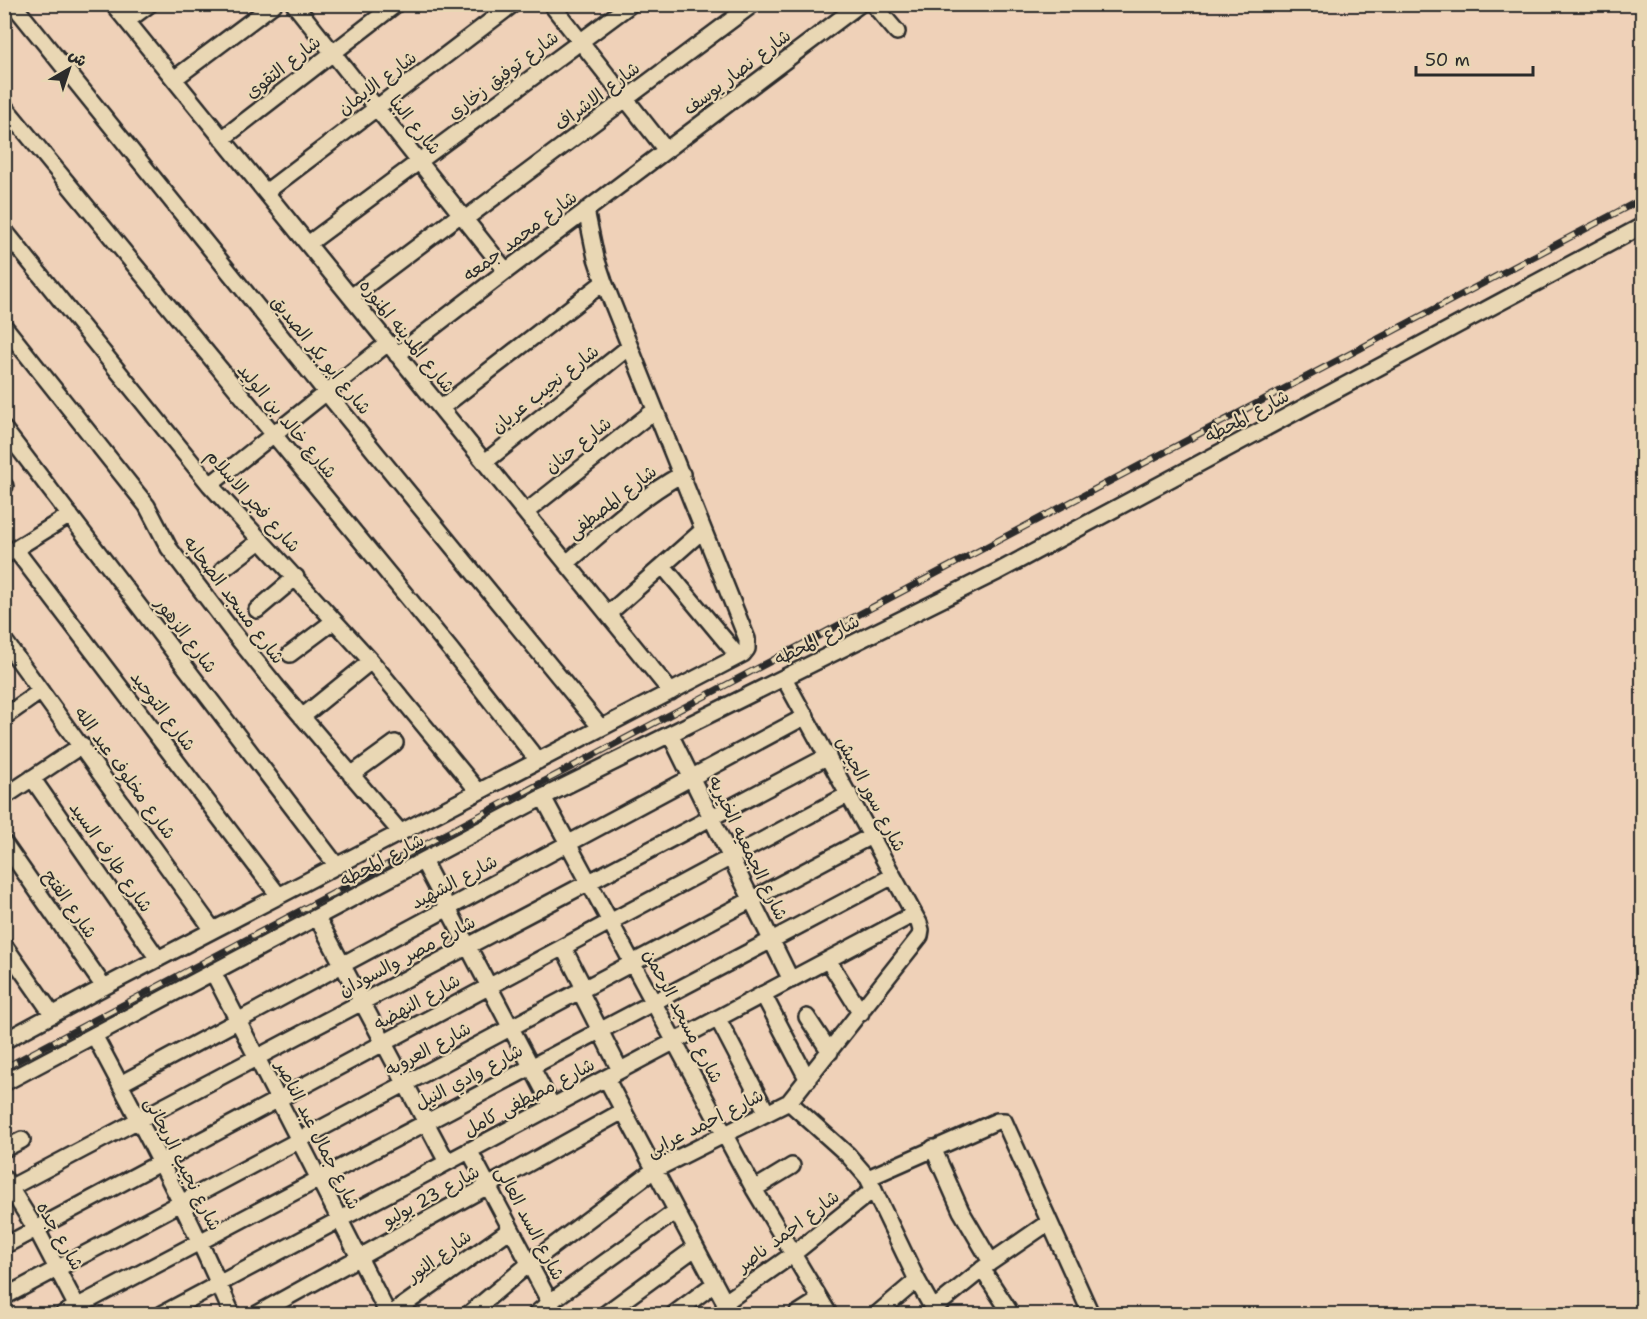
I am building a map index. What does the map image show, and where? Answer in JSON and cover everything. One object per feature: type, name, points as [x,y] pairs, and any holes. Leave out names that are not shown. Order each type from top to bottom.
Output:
[{"type":"street","name":"شارع ابو بكر الصديق","points":[[13,4],[601,728]]},
{"type":"street","name":"شارع المدينه المنوره","points":[[113,4],[671,692]]},
{"type":"street","points":[[127,21],[150,4]]},
{"type":"street","points":[[174,79],[274,4]]},
{"type":"street","name":"شارع البنا","points":[[294,4],[506,271]]},
{"type":"street","name":"شارع التقوى","points":[[222,139],[396,4]]},
{"type":"street","name":"شارع الايمان","points":[[266,192],[513,4]]},
{"type":"street","points":[[551,4],[666,150]]},
{"type":"street","name":"شارع الاشراف","points":[[351,297],[753,4]]},
{"type":"street","name":"شارع نصار يوسف","points":[[666,150],[860,4]]},
{"type":"street","points":[[873,4],[897,32]]},
{"type":"street","name":"شارع توفيق زخارى","points":[[308,244],[628,5]]},
{"type":"street","name":"شارع خالد بن الوليد","points":[[4,106],[450,649],[537,760]]},
{"type":"street","name":"شارع محمد جمعه","points":[[210,485],[326,392],[506,271],[666,150]]},
{"type":"street","name":"شارع المحطه","points":[[4,1041],[743,654],[748,644],[604,282],[596,258],[586,210]]},
{"type":"street","name":"شارع المحطه","points":[[4,1083],[543,797],[998,572],[1642,226]]},
{"type":"street","name":"شارع فجر الاسلام","points":[[4,230],[210,485],[370,661],[478,792]]},
{"type":"street","points":[[441,408],[604,282]]},
{"type":"street","name":"شارع مسجد الصحابه","points":[[4,326],[147,506],[170,548],[240,640],[400,832]]},
{"type":"street","name":"شارع نجيب عريان","points":[[485,462],[629,347]]},
{"type":"street","name":"شارع حنان","points":[[525,512],[655,410]]},
{"type":"street","name":"شارع الزهور","points":[[4,429],[337,866]]},
{"type":"street","name":"شارع المصطفى","points":[[567,563],[635,505],[659,487],[682,474]]},
{"type":"street","points":[[10,552],[70,515]]},
{"type":"street","points":[[608,614],[703,530]]},
{"type":"street","points":[[223,569],[261,540]]},
{"type":"street","name":"شارع التوحيد","points":[[10,552],[279,896]]},
{"type":"street","points":[[663,566],[738,656]]},
{"type":"street","points":[[257,610],[296,577]]},
{"type":"street","points":[[290,654],[334,621]]},
{"type":"street","name":"شارع مخلوف عبد الله","points":[[4,640],[82,745],[213,930]]},
{"type":"street","points":[[302,717],[370,661]]},
{"type":"street","name":"شارع سور الجيش","points":[[784,678],[921,930]]},
{"type":"street","points":[[4,717],[41,691]]},
{"type":"street","name":"شارع الشهيد","points":[[120,1084],[806,716]]},
{"type":"street","name":"شارع الجمعيه الخيريه","points":[[670,734],[791,980]]},
{"type":"street","points":[[351,775],[395,743]]},
{"type":"street","points":[[4,797],[82,745]]},
{"type":"street","name":"شارع مصر والسودان","points":[[6,1185],[257,1059],[828,756]]},
{"type":"street","name":"شارع طارف السيد","points":[[32,778],[158,959]]},
{"type":"street","name":"شارع النهضه","points":[[4,1246],[849,794]]},
{"type":"street","name":"شارع مسجد الرحمن","points":[[543,797],[754,1189],[829,1314]]},
{"type":"street","name":"شارع العروبه","points":[[4,1297],[871,836]]},
{"type":"street","name":"شارع الفتح","points":[[4,843],[104,987]]},
{"type":"street","points":[[423,861],[552,1106]]},
{"type":"street","name":"شارع وادي النيل","points":[[72,1312],[531,1066],[893,876]]},
{"type":"street","name":"شارع مصطفى كامل","points":[[162,1314],[914,914]]},
{"type":"street","points":[[317,916],[447,1162]]},
{"type":"street","name":"شارع احمد عرابى","points":[[469,1314],[529,1264],[654,1170],[789,1102],[861,1013],[920,936],[921,930]]},
{"type":"street","points":[[4,945],[53,1015]]},
{"type":"street","points":[[563,947],[620,1070]]},
{"type":"street","points":[[828,960],[861,1013]]},
{"type":"street","name":"شارع جمال عبد الناصر","points":[[213,972],[389,1314]]},
{"type":"street","points":[[763,994],[808,1080]]},
{"type":"street","points":[[807,1017],[830,1052]]},
{"type":"street","points":[[718,1019],[767,1113]]},
{"type":"street","name":"شارع نجيب الريحانى","points":[[94,1035],[161,1162],[232,1314]]},
{"type":"street","points":[[606,1078],[727,1309]]},
{"type":"street","points":[[789,1102],[848,1155],[871,1184],[934,1312],[986,1266],[1049,1222],[1090,1314]]},
{"type":"street","name":"شارع 23 يوليو","points":[[257,1314],[623,1111]]},
{"type":"street","name":"شارع احمد ناصر","points":[[727,1309],[792,1255],[871,1184],[933,1148],[997,1121],[1004,1121],[1006,1124],[1049,1222]]},
{"type":"street","points":[[4,1149],[22,1140]]},
{"type":"street","points":[[933,1148],[1008,1309]]},
{"type":"street","name":"شارع السد العالى","points":[[469,1150],[553,1308]]},
{"type":"street","points":[[754,1189],[792,1166]]},
{"type":"street","name":"شارع جده","points":[[6,1185],[36,1229],[57,1269],[72,1312]]},
{"type":"street","points":[[536,1314],[553,1308],[676,1211]]},
{"type":"street","name":"شارع النور","points":[[389,1314],[510,1229]]},
{"type":"street","points":[[605,1314],[695,1248]]},
{"type":"street","points":[[877,1314],[917,1280]]},
{"type":"street","points":[[674,1314],[714,1284]]},
{"type":"street","points":[[797,1314],[819,1300]]},
{"type":"railway","points":[[4,1068],[1642,199]]}]
